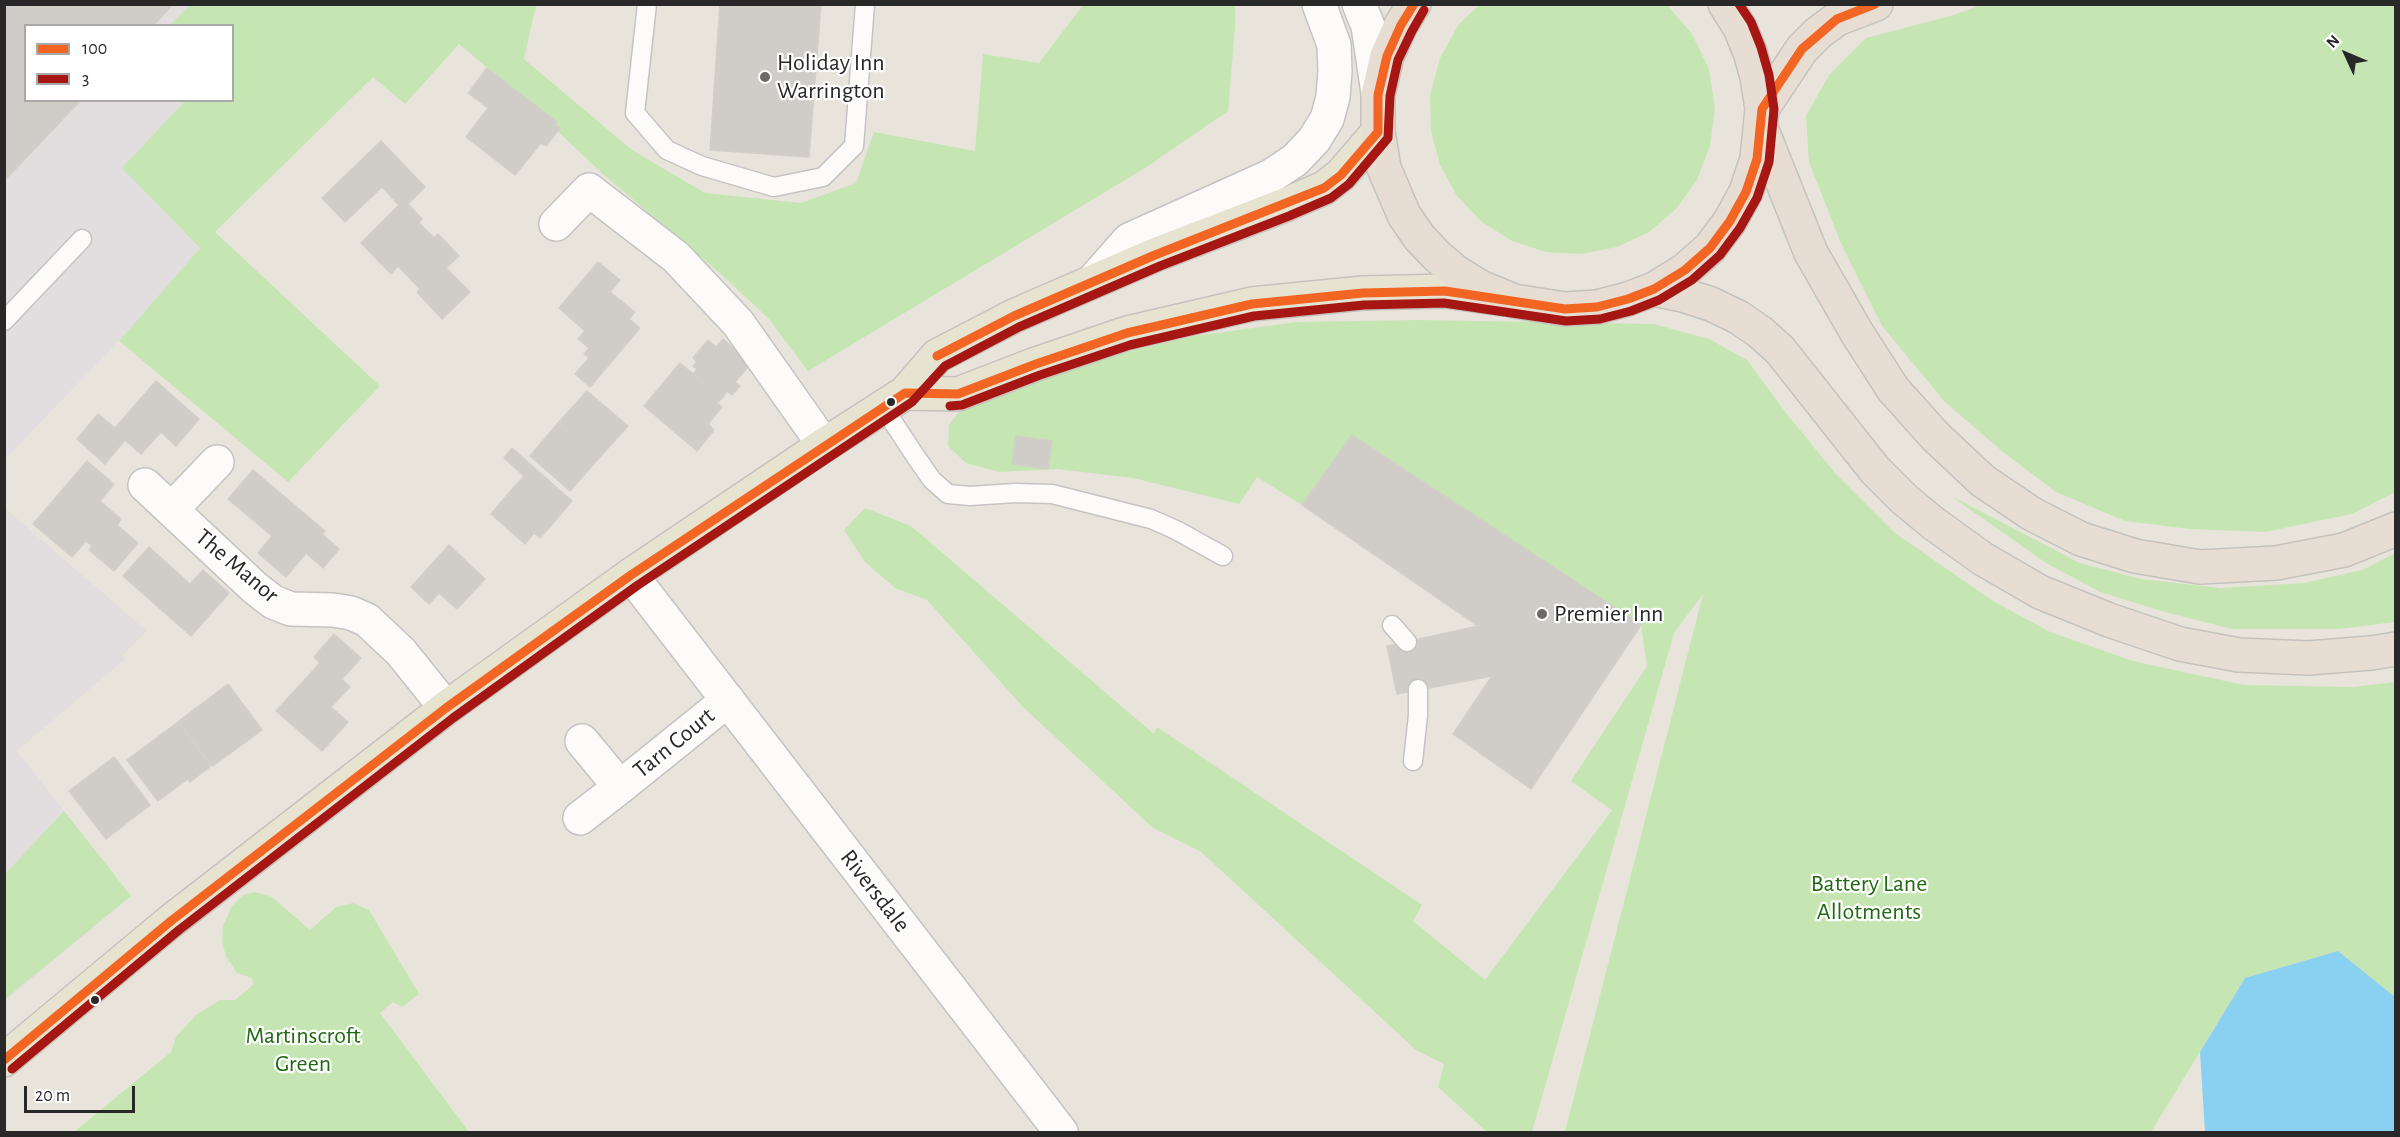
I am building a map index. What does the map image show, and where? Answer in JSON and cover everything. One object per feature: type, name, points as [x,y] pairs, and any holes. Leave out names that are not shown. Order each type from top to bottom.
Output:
[{"type":"highway","points":[[1414,4],[1401,25],[1388,56],[1378,95],[1378,132],[1384,168],[1392,191],[1419,237],[1456,272],[1480,287],[1514,301],[1565,309],[1597,307],[1654,290],[1685,270],[1702,255],[1730,221],[1750,181],[1757,159],[1762,119],[1795,58],[1818,33],[1837,19],[1876,4]]},
{"type":"highway","points":[[1725,4],[1740,28],[1750,52],[1757,77],[1762,119],[1810,253],[1893,389],[1935,436],[1983,481],[2031,514],[2081,539],[2135,556],[2200,567],[2276,563],[2344,550],[2396,529]]},
{"type":"highway","points":[[1654,290],[1683,295],[1711,304],[1738,317],[1760,332],[1786,358],[1875,470],[1904,499],[1983,559],[2040,592],[2109,620],[2180,644],[2239,655],[2308,658],[2396,649]]},
{"type":"main road","points":[[4,1060],[171,921],[446,708],[631,575],[894,400],[936,356],[1014,316],[1092,282],[1324,188],[1341,175],[1378,132]]},
{"type":"main road","points":[[894,400],[958,394],[1127,333],[1252,304],[1363,292],[1445,291],[1514,301]]},
{"type":"street","points":[[1092,282],[1129,240],[1271,176],[1296,160],[1314,140],[1327,118],[1333,97],[1335,71],[1334,45],[1319,4]]},
{"type":"street","points":[[1359,4],[1368,26],[1378,95]]},
{"type":"street","points":[[556,224],[589,190],[676,257],[738,323],[824,445]]},
{"type":"street","name":"The Manor","points":[[172,509],[217,462]]},
{"type":"street","name":"The Manor","points":[[146,485],[255,588],[273,602],[291,609],[351,613],[367,620],[401,652],[446,708]]},
{"type":"street","name":"Riversdale","points":[[631,575],[1051,1129]]},
{"type":"street","name":"Tarn Court","points":[[580,818],[728,700]]},
{"type":"street","name":"Tarn Court","points":[[582,741],[620,786]]},
{"type":"lane","points":[[647,4],[636,113],[668,150],[702,166],[774,187],[823,177],[854,146],[865,4]]},
{"type":"lane","points":[[4,321],[82,239]]},
{"type":"lane","points":[[894,400],[916,457],[933,480],[948,494],[970,496],[1015,493],[1052,494],[1151,519],[1223,556]]},
{"type":"lane","points":[[1392,625],[1407,642]]},
{"type":"lane","points":[[1413,761],[1418,715],[1418,689]]},
{"type":"shaded area","points":[[5,5],[487,5],[405,104],[373,77],[214,232],[119,341],[5,459]]},
{"type":"shaded area","points":[[5,508],[147,631],[123,655],[125,659],[17,751],[131,896],[5,1001]]},
{"type":"green space","points":[[190,5],[536,5],[524,59],[632,150],[705,193],[801,203],[856,183],[874,132],[975,151],[983,54],[1039,63],[1083,5],[1235,5],[1228,111],[1145,168],[808,371],[768,318],[459,44],[405,104],[373,77],[215,232],[380,386],[288,482],[119,341],[200,248],[122,168],[184,102],[234,102],[234,24],[171,24]]},
{"type":"green space","points":[[1479,5],[1667,5],[1692,34],[1709,69],[1715,108],[1710,146],[1697,180],[1676,209],[1649,232],[1617,247],[1581,254],[1546,252],[1512,241],[1482,222],[1457,196],[1440,165],[1431,131],[1430,96],[1440,58],[1459,24]]},
{"type":"green space","points":[[1981,5],[2395,5],[2395,492],[2352,514],[2265,532],[2190,529],[2125,521],[2056,492],[2003,452],[1945,402],[1882,326],[1842,246],[1809,162],[1806,116],[1829,75],[1866,38],[1954,15]]},
{"type":"green space","name":"Battery Lane Allotments","points":[[1419,320],[1654,324],[1709,339],[1747,360],[1835,473],[1895,533],[1993,601],[2050,632],[2133,661],[2244,685],[2353,687],[2395,682],[2395,997],[2338,951],[2245,978],[2151,1132],[1565,1132],[1703,594],[1674,633],[1532,1132],[1487,1132],[1438,1087],[1444,1064],[1416,1050],[1200,851],[1153,828],[1023,707],[927,600],[895,588],[865,562],[844,530],[865,508],[911,526],[1154,734],[1157,727],[1422,905],[1413,921],[1485,980],[1612,810],[1571,781],[1647,666],[1641,625],[1352,435],[1302,505],[1257,477],[1239,504],[1133,478],[1057,469],[999,472],[966,463],[948,446],[949,425],[958,413],[986,397],[1083,362],[1194,336],[1297,322]]},
{"type":"green space","points":[[1951,496],[2080,563],[2141,579],[2220,588],[2304,583],[2362,570],[2395,553],[2395,622],[2339,629],[2232,629],[2165,612],[2100,592],[2046,563]]},
{"type":"green space","points":[[64,811],[131,896],[5,999],[5,874]]},
{"type":"green space","name":"Martinscroft Green","points":[[255,892],[272,897],[310,930],[336,907],[353,903],[369,910],[419,994],[402,1007],[393,1002],[380,1013],[469,1132],[74,1132],[171,1052],[176,1037],[196,1015],[220,1000],[235,1000],[253,985],[252,978],[237,973],[226,956],[222,942],[223,926],[232,906],[243,895]]},
{"type":"water","points":[[2338,951],[2395,997],[2395,1132],[2205,1132],[2200,1052],[2245,978]]},
{"type":"building","points":[[4,4],[173,4],[155,24],[24,24],[24,102],[79,102],[4,181]]},
{"type":"building","name":"Holiday Inn Warrington","points":[[720,4],[821,4],[809,157],[710,150]]},
{"type":"building","points":[[487,68],[557,122],[555,124],[560,128],[546,146],[541,143],[515,175],[466,137],[488,108],[468,93]]},
{"type":"building","points":[[381,141],[425,187],[408,204],[422,219],[419,223],[434,238],[438,234],[459,256],[446,268],[470,292],[442,319],[417,292],[420,289],[398,266],[391,274],[361,243],[399,205],[382,187],[345,222],[322,198]]},
{"type":"building","points":[[598,262],[620,280],[610,292],[635,312],[629,319],[640,328],[590,387],[575,374],[589,358],[584,354],[589,348],[578,339],[585,331],[559,308]]},
{"type":"building","points":[[723,339],[751,363],[735,382],[740,386],[732,395],[727,391],[722,398],[693,374],[697,369],[693,366],[697,362],[693,358],[708,340],[716,347]]},
{"type":"building","points":[[680,363],[722,398],[717,403],[722,407],[708,424],[714,430],[697,451],[644,406]]},
{"type":"building","points":[[156,381],[199,419],[176,446],[161,432],[141,454],[125,440],[105,464],[77,439],[98,414],[115,428]]},
{"type":"building","points":[[587,391],[628,426],[599,458],[558,423]]},
{"type":"building","points":[[558,423],[599,458],[570,491],[530,456]]},
{"type":"building","name":"Premier Inn","points":[[1352,435],[1641,625],[1531,789],[1453,734],[1492,676],[1397,694],[1387,646],[1478,626],[1302,505]]},
{"type":"building","points":[[1016,436],[1052,441],[1048,469],[1012,464]]},
{"type":"building","points":[[512,448],[572,501],[548,529],[508,494],[524,476],[504,458]]},
{"type":"building","points":[[87,461],[114,484],[100,501],[121,519],[117,525],[138,543],[114,571],[89,550],[92,546],[86,541],[72,557],[33,524]]},
{"type":"building","points":[[253,470],[325,531],[322,534],[339,549],[323,568],[306,553],[286,577],[258,553],[272,536],[228,499]]},
{"type":"building","points":[[508,494],[548,529],[540,538],[534,533],[525,544],[491,514]]},
{"type":"building","points":[[449,545],[485,579],[457,609],[439,593],[429,604],[411,587]]},
{"type":"building","points":[[149,547],[190,584],[203,570],[229,593],[191,636],[123,576]]},
{"type":"building","points":[[334,634],[361,658],[342,679],[350,687],[331,707],[348,722],[322,751],[276,711],[320,663],[314,657]]},
{"type":"building","points":[[228,684],[262,730],[213,766],[179,721]]},
{"type":"building","points":[[178,722],[211,766],[190,782],[188,779],[158,801],[127,760]]},
{"type":"building","points":[[114,757],[150,805],[106,839],[69,791]]},
{"type":"transit line","name":"100","points":[[937,356],[1014,316],[1155,255],[1324,188],[1341,175],[1378,132],[1378,95],[1387,56],[1401,25],[1414,4]]},
{"type":"transit line","name":"3","points":[[950,406],[962,405],[1040,375],[1130,345],[1254,316],[1364,305],[1444,303],[1566,321],[1600,319],[1631,311],[1659,300],[1692,280],[1720,255],[1740,228],[1757,198],[1769,162],[1774,109],[1769,75],[1751,22],[1739,4]]},
{"type":"transit line","name":"100","points":[[4,1060],[171,921],[446,708],[631,575],[905,393],[958,394],[1127,333],[1252,304],[1363,293],[1445,291],[1565,309],[1597,307],[1654,289],[1685,270],[1710,248],[1730,221],[1746,192],[1757,159],[1762,109],[1802,49],[1837,19],[1875,4]]},
{"type":"transit line","name":"3","points":[[12,1069],[179,930],[453,718],[638,585],[912,402],[945,366],[1019,327],[1160,266],[1331,198],[1349,184],[1388,138],[1390,96],[1398,60],[1424,10]]},
{"type":"place","name":"Holiday Inn Warrington","points":[[765,77]]},
{"type":"place","name":"Premier Inn","points":[[1542,614]]}]
